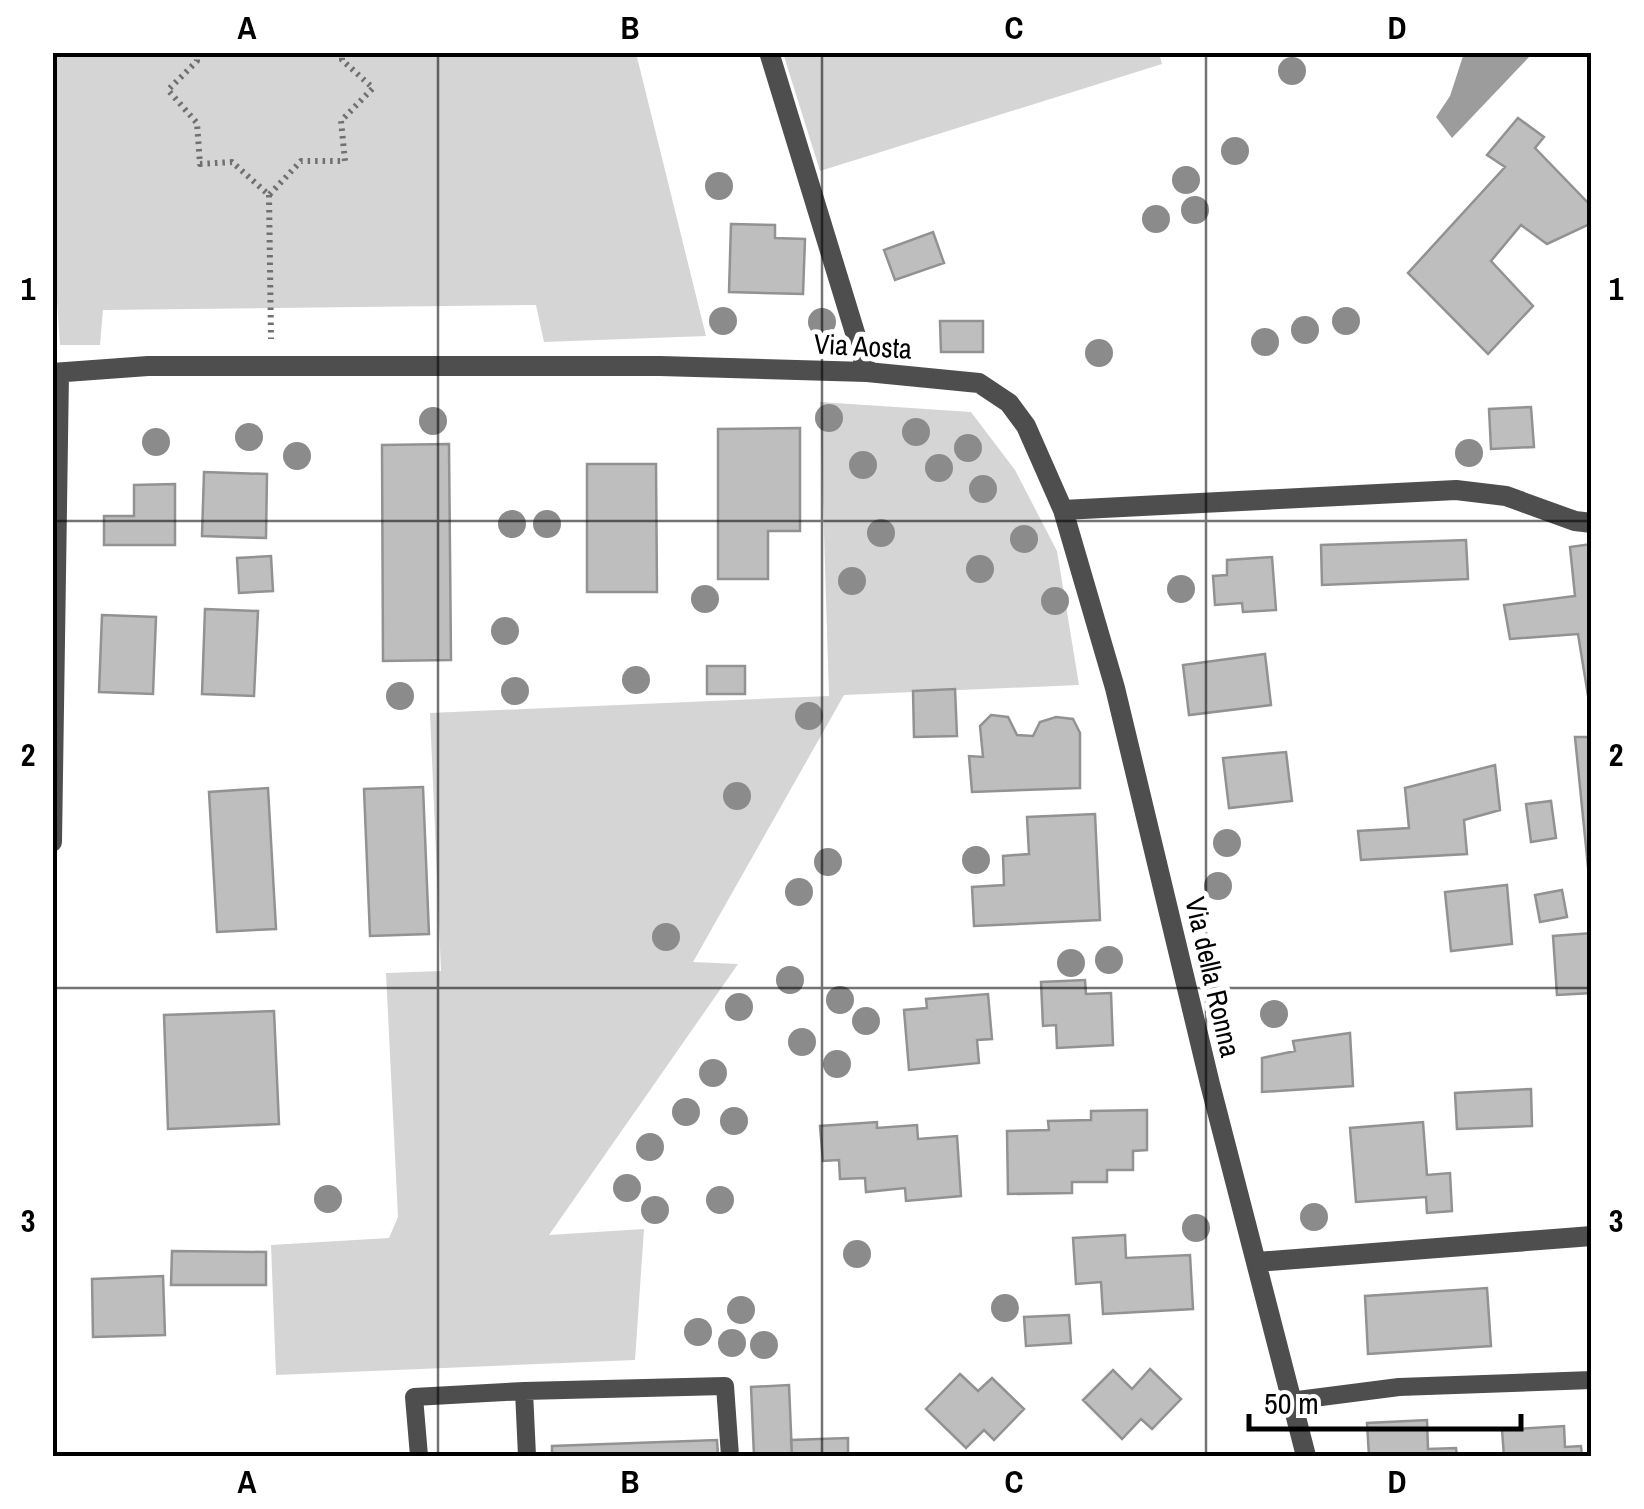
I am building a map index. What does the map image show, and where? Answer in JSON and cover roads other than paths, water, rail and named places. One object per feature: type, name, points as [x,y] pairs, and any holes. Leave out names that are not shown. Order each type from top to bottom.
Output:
[{"type":"street","points":[[769,52],[868,372]]},
{"type":"street","name":"Via Aosta","points":[[56,373],[148,366],[660,366],[868,372],[979,383],[1009,403],[1026,426],[1064,510]]},
{"type":"street","points":[[52,842],[56,373]]},
{"type":"street","points":[[1064,510],[1456,490],[1506,496],[1592,524]]},
{"type":"street","name":"Via della Ronna","points":[[1064,510],[1115,688],[1210,1084],[1306,1456]]},
{"type":"street","points":[[1258,1262],[1592,1236]]},
{"type":"lane","points":[[1290,1401],[1398,1386],[1592,1380]]},
{"type":"lane","points":[[419,1456],[414,1396],[725,1386],[730,1456]]},
{"type":"lane","points":[[524,1391],[527,1456]]}]
